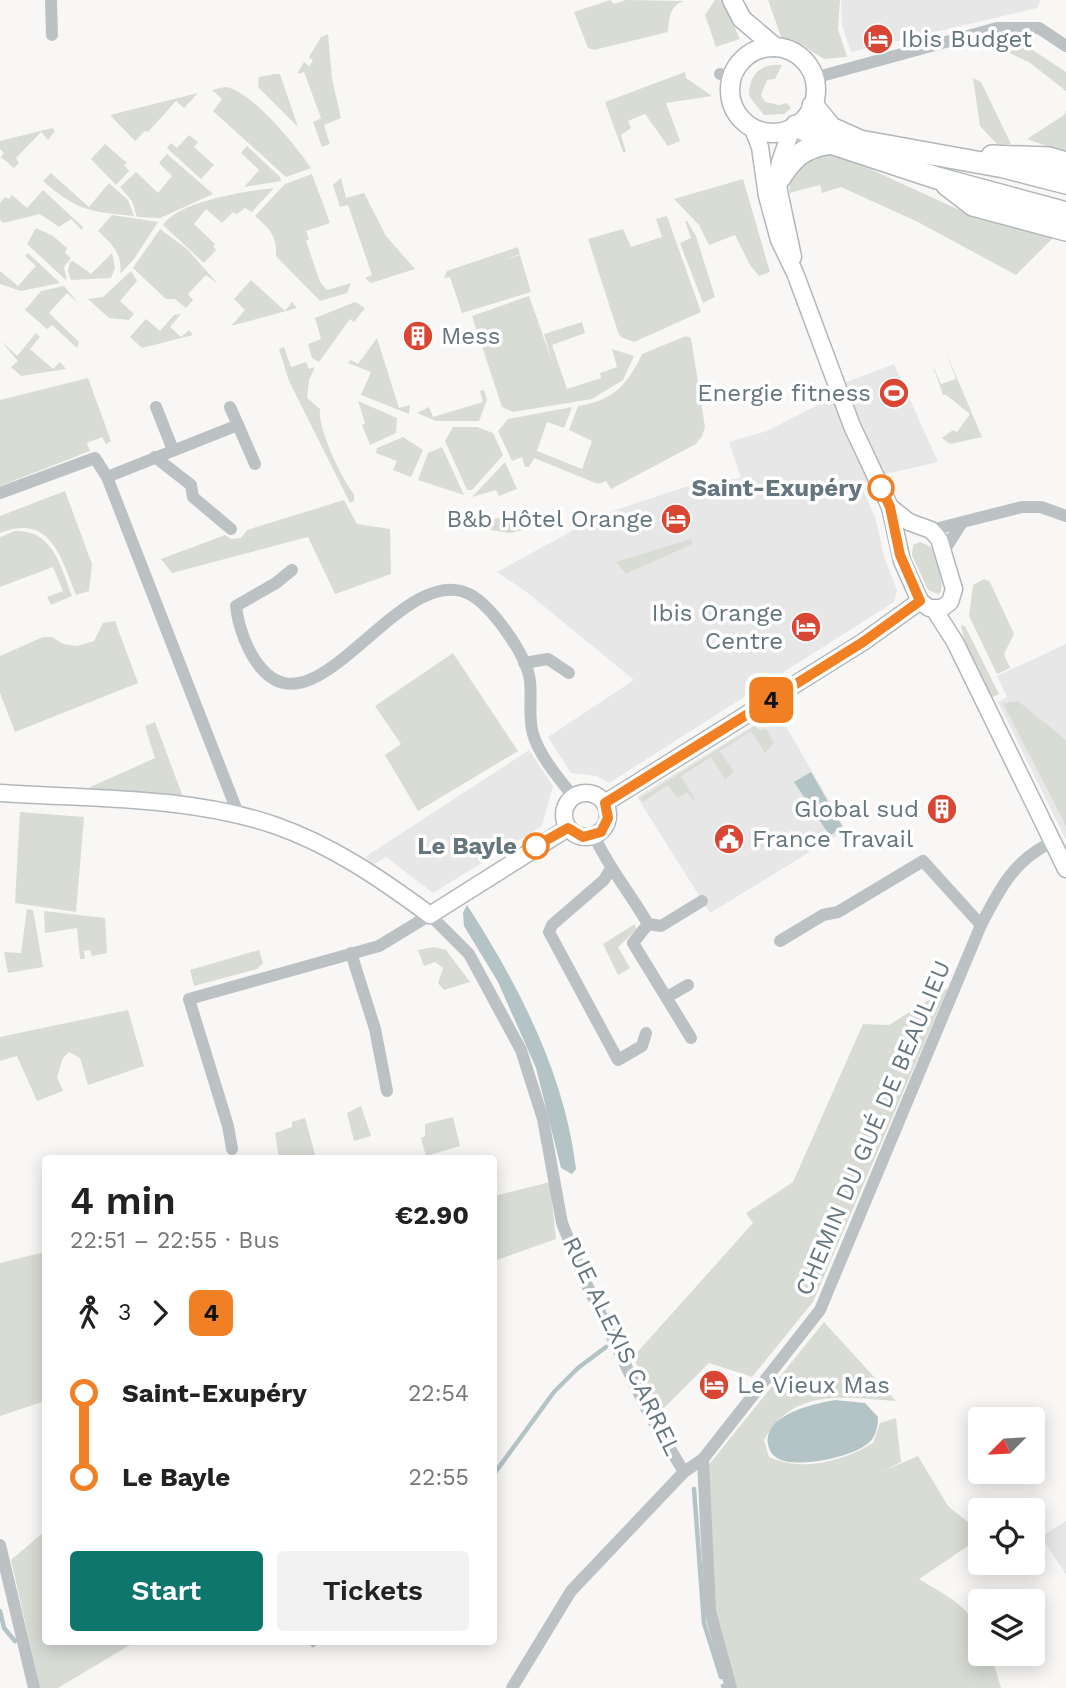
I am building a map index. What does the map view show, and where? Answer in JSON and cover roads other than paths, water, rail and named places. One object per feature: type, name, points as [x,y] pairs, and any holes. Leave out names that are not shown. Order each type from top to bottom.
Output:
[{"type":"highway","points":[[813,106],[831,128],[860,141],[962,159],[1066,183]]},
{"type":"highway","points":[[794,127],[831,144],[1012,205],[1066,220]]},
{"type":"highway","points":[[777,182],[795,155],[807,148],[831,144]]},
{"type":"highway","points":[[897,148],[1066,197]]},
{"type":"highway","points":[[897,148],[1002,191],[1066,211]]},
{"type":"highway","points":[[962,159],[999,156],[1049,158],[1066,163]]},
{"type":"highway","points":[[999,156],[1066,172]]},
{"type":"highway","points":[[937,178],[1066,211]]},
{"type":"highway","points":[[937,178],[973,205],[1066,230]]},
{"type":"main road","points":[[732,0],[743,19],[775,47],[800,56],[814,78],[813,106],[794,127],[778,167],[777,182],[795,274]]},
{"type":"main road","points":[[743,19],[743,58]]},
{"type":"main road","points":[[775,47],[753,51],[726,76],[733,106],[752,127],[763,159],[773,221],[852,426],[890,507],[900,543],[900,555],[927,605],[955,642],[1066,869]]},
{"type":"main road","points":[[752,127],[772,133],[794,127]]},
{"type":"main road","points":[[890,507],[939,539],[954,589],[950,602],[955,642]]},
{"type":"main road","points":[[900,543],[907,532],[925,529]]},
{"type":"main road","points":[[605,803],[863,642],[927,605],[950,602]]},
{"type":"main road","name":"RUE ALEXIS CARREL","points":[[0,793],[178,805],[274,825],[334,851],[375,875],[430,915]]},
{"type":"main road","points":[[591,793],[605,803],[608,818],[601,832],[594,836],[577,835],[568,828],[565,807],[573,796],[591,793]]},
{"type":"main road","points":[[430,915],[568,828]]},
{"type":"street","points":[[51,0],[52,35]]},
{"type":"street","points":[[814,78],[997,28],[1039,28],[1066,46]]},
{"type":"street","points":[[156,407],[173,450]]},
{"type":"street","points":[[230,407],[255,464]]},
{"type":"street","points":[[107,477],[238,425]]},
{"type":"street","points":[[155,457],[191,485],[192,497],[231,529]]},
{"type":"street","points":[[0,493],[95,458],[107,477],[239,816]]},
{"type":"street","points":[[925,529],[961,524],[1022,507],[1041,507],[1066,516]]},
{"type":"street","points":[[944,551],[961,524]]},
{"type":"street","points":[[292,570],[276,583],[236,606],[237,617],[255,662],[277,682],[289,685],[314,678],[419,598],[440,589],[454,589],[483,602],[524,663],[530,678],[533,736],[573,796]]},
{"type":"street","points":[[524,663],[548,659],[569,673]]},
{"type":"street","points":[[594,836],[610,870],[622,880],[649,924],[661,926],[702,901]]},
{"type":"street","name":"CHEMIN DU GUÉ DE BEAULIEU","points":[[512,1688],[571,1591],[684,1472],[703,1459],[820,1310],[981,925],[1006,879],[1029,854],[1053,842]]},
{"type":"street","points":[[780,941],[823,915],[838,912],[923,861],[981,925]]},
{"type":"street","points":[[610,870],[604,880],[552,925],[549,932],[618,1060],[642,1046],[646,1033]]},
{"type":"street","points":[[232,1149],[228,1126],[189,999],[351,953],[397,937],[430,915]]},
{"type":"street","name":"RUE ALEXIS CARREL","points":[[430,915],[454,937],[475,962],[522,1050],[543,1119],[562,1223],[586,1283],[649,1414],[684,1472]]},
{"type":"street","points":[[649,924],[634,943],[691,1038]]},
{"type":"street","points":[[351,953],[374,1029],[387,1091]]},
{"type":"street","points":[[667,997],[688,985]]},
{"type":"street","points":[[703,1459],[710,1611],[731,1688]]},
{"type":"street","points":[[0,1545],[34,1688]]},
{"type":"waterway","points":[[497,1470],[554,1392],[578,1368],[606,1347]]},
{"type":"waterway","points":[[694,1489],[704,1623],[721,1677]]},
{"type":"waterway","points":[[0,1611],[4,1628],[15,1641]]},
{"type":"place","name":"Ibis Budget","points":[[878,39]]},
{"type":"place","name":"Mess","points":[[418,336]]},
{"type":"place","name":"Energie fitness","points":[[894,393]]},
{"type":"place","name":"Saint-Exupéry","points":[[881,488]]},
{"type":"place","name":"B&b Hôtel Orange","points":[[676,519]]},
{"type":"place","name":"Ibis Orange Centre","points":[[806,627]]},
{"type":"place","name":"Global sud","points":[[942,809]]},
{"type":"place","name":"France Travail","points":[[729,839]]},
{"type":"place","name":"Le Bayle","points":[[536,846]]},
{"type":"place","name":"Le Vieux Mas","points":[[714,1385]]}]
